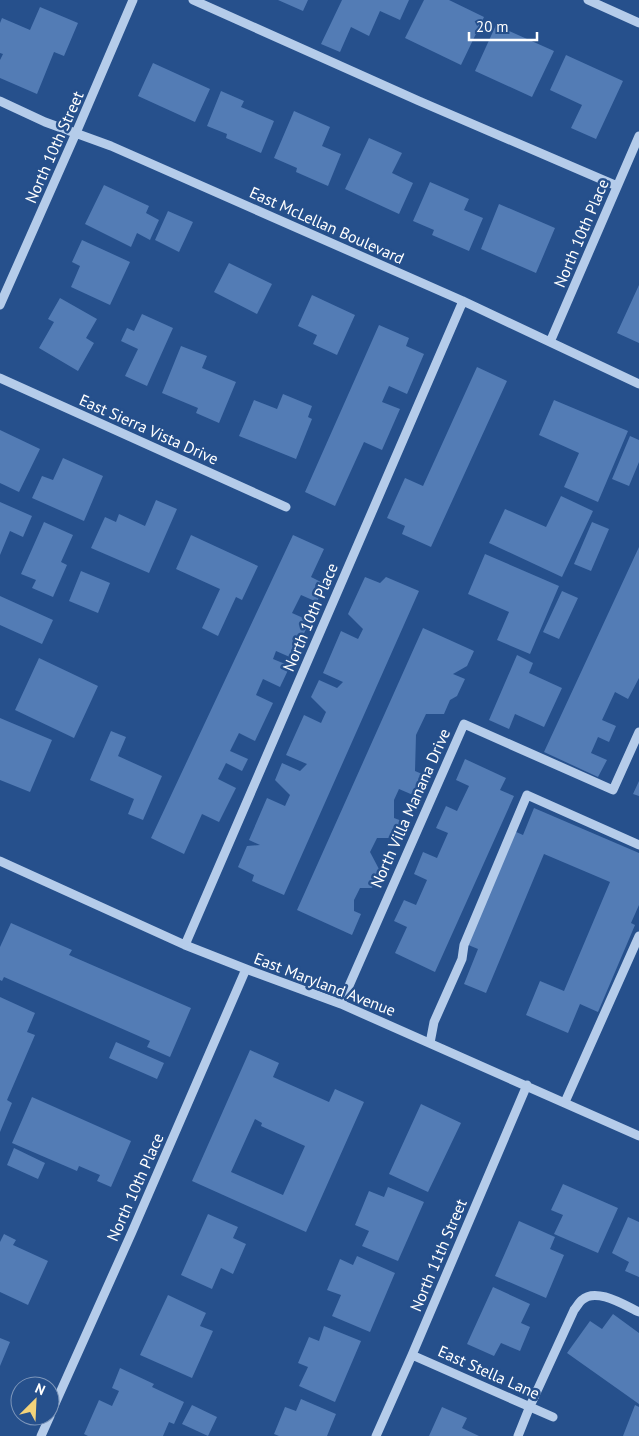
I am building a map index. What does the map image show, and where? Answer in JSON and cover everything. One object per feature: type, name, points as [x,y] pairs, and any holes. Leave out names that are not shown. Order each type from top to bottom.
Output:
[{"type":"street","name":"North 10th Street","points":[[0,305],[133,0]]},
{"type":"street","points":[[193,0],[410,97],[617,186]]},
{"type":"street","points":[[588,0],[639,23]]},
{"type":"street","name":"East McLellan Boulevard","points":[[0,101],[45,122],[111,146],[463,301],[639,384]]},
{"type":"street","name":"North 10th Place","points":[[550,342],[639,136]]},
{"type":"street","name":"North 10th Place","points":[[185,945],[463,301]]},
{"type":"street","name":"East Sierra Vista Drive","points":[[0,378],[286,508]]},
{"type":"street","name":"North Villa Manana Drive","points":[[341,1004],[464,724],[613,790],[639,732]]},
{"type":"street","points":[[430,1043],[434,1022],[462,959],[464,945],[527,795],[639,845]]},
{"type":"street","name":"East Maryland Avenue","points":[[0,861],[185,945],[341,1004],[639,1136]]},
{"type":"street","points":[[565,1102],[639,936]]},
{"type":"street","name":"North 10th Place","points":[[60,1394],[246,969]]},
{"type":"street","name":"North 11th Street","points":[[376,1436],[527,1085]]},
{"type":"street","points":[[518,1436],[574,1310],[582,1300],[591,1295],[602,1296],[639,1312]]},
{"type":"street","name":"East Stella Lane","points":[[412,1354],[553,1416]]},
{"type":"building","points":[[278,0],[308,0],[303,11]]},
{"type":"building","points":[[342,0],[409,0],[400,20],[380,11],[369,36],[351,27],[340,52],[321,44]]},
{"type":"building","points":[[424,0],[449,0],[484,17],[461,65],[405,38]]},
{"type":"building","points":[[40,7],[78,23],[64,56],[54,52],[37,94],[0,78],[0,60],[3,54],[0,53],[0,23],[2,18],[30,30]]},
{"type":"building","points":[[496,25],[554,51],[532,97],[475,71]]},
{"type":"building","points":[[566,55],[623,81],[596,139],[571,128],[582,105],[550,90]]},
{"type":"building","points":[[153,63],[210,89],[195,122],[138,96]]},
{"type":"building","points":[[221,91],[244,101],[241,107],[274,121],[261,153],[226,138],[227,134],[207,126]]},
{"type":"building","points":[[294,111],[330,127],[322,146],[341,154],[328,186],[296,172],[297,168],[274,158]]},
{"type":"building","points":[[369,138],[402,153],[392,173],[413,183],[399,214],[345,189]]},
{"type":"building","points":[[430,182],[469,199],[464,210],[483,218],[469,251],[432,235],[434,230],[413,221]]},
{"type":"building","points":[[104,185],[149,206],[146,213],[159,220],[150,240],[137,233],[131,247],[85,224]]},
{"type":"building","points":[[499,204],[555,228],[536,273],[481,249]]},
{"type":"building","points":[[168,211],[193,222],[179,252],[155,240]]},
{"type":"building","points":[[82,240],[130,262],[110,305],[71,287],[80,266],[72,262]]},
{"type":"building","points":[[229,263],[272,284],[257,314],[214,292]]},
{"type":"building","points":[[639,285],[639,343],[617,333]]},
{"type":"building","points":[[312,295],[355,315],[337,355],[313,344],[317,335],[298,326]]},
{"type":"building","points":[[60,298],[97,319],[86,338],[94,343],[78,371],[39,348],[54,322],[48,319]]},
{"type":"building","points":[[142,314],[173,328],[147,386],[125,376],[138,349],[121,341],[127,328],[134,331]]},
{"type":"building","points":[[379,325],[409,338],[406,346],[424,354],[407,394],[389,386],[382,402],[400,409],[382,450],[364,442],[335,506],[305,492]]},
{"type":"building","points":[[181,346],[207,356],[202,368],[236,382],[219,423],[196,413],[198,408],[162,393]]},
{"type":"building","points":[[477,367],[507,381],[431,547],[402,534],[405,526],[387,518],[405,478],[423,486]]},
{"type":"building","points":[[283,394],[312,406],[308,417],[312,419],[296,459],[239,436],[254,400],[277,409]]},
{"type":"building","points":[[554,400],[628,431],[598,502],[564,487],[579,453],[539,435]]},
{"type":"building","points":[[0,430],[40,449],[19,492],[0,483]]},
{"type":"building","points":[[630,436],[639,440],[639,462],[629,486],[612,479]]},
{"type":"building","points":[[63,458],[103,476],[84,521],[32,498],[42,476],[53,480]]},
{"type":"building","points":[[561,496],[593,511],[562,577],[489,543],[505,509],[546,527]]},
{"type":"building","points":[[156,500],[177,509],[149,573],[91,548],[105,517],[116,522],[119,514],[145,526]]},
{"type":"building","points":[[0,502],[32,516],[23,537],[10,531],[0,555]]},
{"type":"building","points":[[44,522],[73,535],[61,562],[67,565],[53,597],[32,588],[36,580],[21,574]]},
{"type":"building","points":[[592,522],[609,529],[591,571],[574,564]]},
{"type":"building","points":[[191,535],[258,566],[242,600],[236,597],[218,636],[202,628],[220,589],[176,569]]},
{"type":"building","points":[[293,535],[324,549],[311,577],[325,584],[317,602],[301,595],[292,613],[310,621],[292,658],[276,651],[273,659],[290,666],[280,687],[263,679],[256,695],[273,703],[255,741],[239,733],[230,751],[248,759],[242,771],[226,763],[218,779],[236,788],[219,822],[202,814],[184,854],[151,838]]},
{"type":"building","points":[[639,547],[639,678],[628,699],[615,692],[602,720],[616,726],[609,742],[598,737],[591,753],[607,760],[598,777],[544,752]]},
{"type":"building","points":[[485,554],[559,586],[530,654],[497,640],[509,612],[468,594]]},
{"type":"building","points":[[81,571],[110,583],[98,613],[69,601]]},
{"type":"building","points":[[365,577],[380,583],[386,577],[419,591],[284,895],[252,881],[254,875],[238,867],[247,846],[260,845],[249,840],[267,798],[285,806],[290,795],[275,780],[282,763],[300,771],[307,764],[286,755],[304,715],[321,723],[326,712],[311,697],[319,680],[337,688],[343,682],[323,673],[341,631],[358,639],[363,629],[348,614]]},
{"type":"building","points":[[562,591],[578,598],[559,639],[543,632]]},
{"type":"building","points":[[0,596],[53,620],[42,644],[0,625]]},
{"type":"building","points":[[423,628],[474,651],[467,666],[453,674],[465,679],[457,696],[450,700],[444,714],[426,714],[416,735],[415,771],[422,774],[413,795],[399,789],[394,800],[394,818],[402,821],[394,838],[377,838],[370,852],[380,871],[372,888],[360,888],[354,900],[354,911],[361,914],[352,935],[297,910]]},
{"type":"building","points":[[517,655],[533,663],[529,673],[562,688],[544,727],[515,714],[509,729],[489,720]]},
{"type":"building","points":[[39,658],[98,686],[74,738],[15,710]]},
{"type":"building","points":[[0,718],[52,740],[30,792],[0,780]]},
{"type":"building","points":[[111,731],[126,737],[118,756],[162,776],[143,820],[128,814],[134,799],[90,780]]},
{"type":"building","points":[[465,759],[506,778],[500,790],[514,796],[435,972],[395,953],[407,927],[394,921],[404,900],[416,905],[427,880],[414,874],[423,852],[437,858],[448,833],[436,828],[446,806],[457,811],[469,786],[456,780]]},
{"type":"building","points":[[639,781],[639,796],[633,794]]},
{"type":"building","points":[[534,808],[639,853],[639,905],[631,923],[635,925],[598,1012],[580,1004],[568,1033],[526,1015],[540,981],[564,991],[610,882],[544,854],[486,993],[464,984],[478,949],[466,944],[514,831],[523,835]]},
{"type":"building","points":[[11,923],[72,950],[69,955],[191,1008],[170,1057],[147,1047],[150,1041],[4,977],[2,981],[0,980],[0,947]]},
{"type":"building","points":[[0,997],[35,1013],[27,1032],[35,1035],[7,1100],[12,1103],[0,1132]]},
{"type":"building","points":[[116,1042],[164,1063],[157,1079],[109,1058]]},
{"type":"building","points":[[250,1050],[279,1063],[273,1077],[329,1102],[335,1089],[364,1102],[306,1232],[192,1181]],"holes":[[[255,1119],[262,1123],[261,1126],[305,1146],[283,1195],[231,1172]]]},
{"type":"building","points":[[32,1097],[131,1141],[111,1187],[97,1181],[100,1175],[79,1166],[77,1171],[12,1143]]},
{"type":"building","points":[[421,1104],[461,1123],[428,1192],[389,1174]]},
{"type":"building","points":[[14,1148],[45,1163],[38,1179],[7,1165]]},
{"type":"building","points":[[563,1184],[618,1208],[598,1253],[554,1234],[563,1215],[551,1210]]},
{"type":"building","points":[[388,1187],[424,1202],[398,1261],[362,1246],[369,1231],[355,1225],[369,1191],[384,1197]]},
{"type":"building","points":[[208,1214],[238,1227],[233,1238],[246,1244],[233,1274],[221,1268],[212,1289],[181,1275]]},
{"type":"building","points":[[628,1217],[639,1222],[639,1277],[625,1271],[629,1262],[612,1253]]},
{"type":"building","points":[[519,1221],[555,1237],[550,1249],[564,1255],[546,1298],[495,1276]]},
{"type":"building","points":[[4,1234],[16,1240],[13,1245],[48,1261],[28,1305],[0,1292],[0,1242]]},
{"type":"building","points":[[357,1256],[395,1273],[370,1332],[332,1316],[341,1295],[327,1290],[340,1259],[353,1265]]},
{"type":"building","points":[[493,1287],[530,1304],[521,1323],[530,1327],[520,1351],[501,1343],[494,1356],[467,1344]]},
{"type":"building","points":[[168,1295],[206,1313],[200,1326],[213,1331],[192,1378],[140,1355]]},
{"type":"building","points":[[613,1314],[639,1333],[639,1404],[567,1353],[590,1321],[602,1329]]},
{"type":"building","points":[[324,1326],[361,1341],[335,1402],[299,1386],[308,1367],[298,1363],[309,1337],[319,1341]]},
{"type":"building","points":[[0,1338],[10,1342],[0,1366]]},
{"type":"building","points":[[120,1368],[154,1384],[152,1387],[184,1402],[174,1424],[169,1422],[163,1436],[88,1436],[84,1434],[99,1400],[112,1406],[119,1391],[112,1388]]},
{"type":"building","points":[[301,1399],[336,1414],[327,1436],[279,1436],[274,1434],[285,1407],[296,1411]]},
{"type":"building","points":[[192,1405],[217,1417],[208,1436],[182,1424]]},
{"type":"building","points":[[635,1405],[639,1407],[639,1436],[623,1436]]},
{"type":"building","points":[[442,1407],[467,1418],[462,1428],[479,1436],[429,1436]]}]
